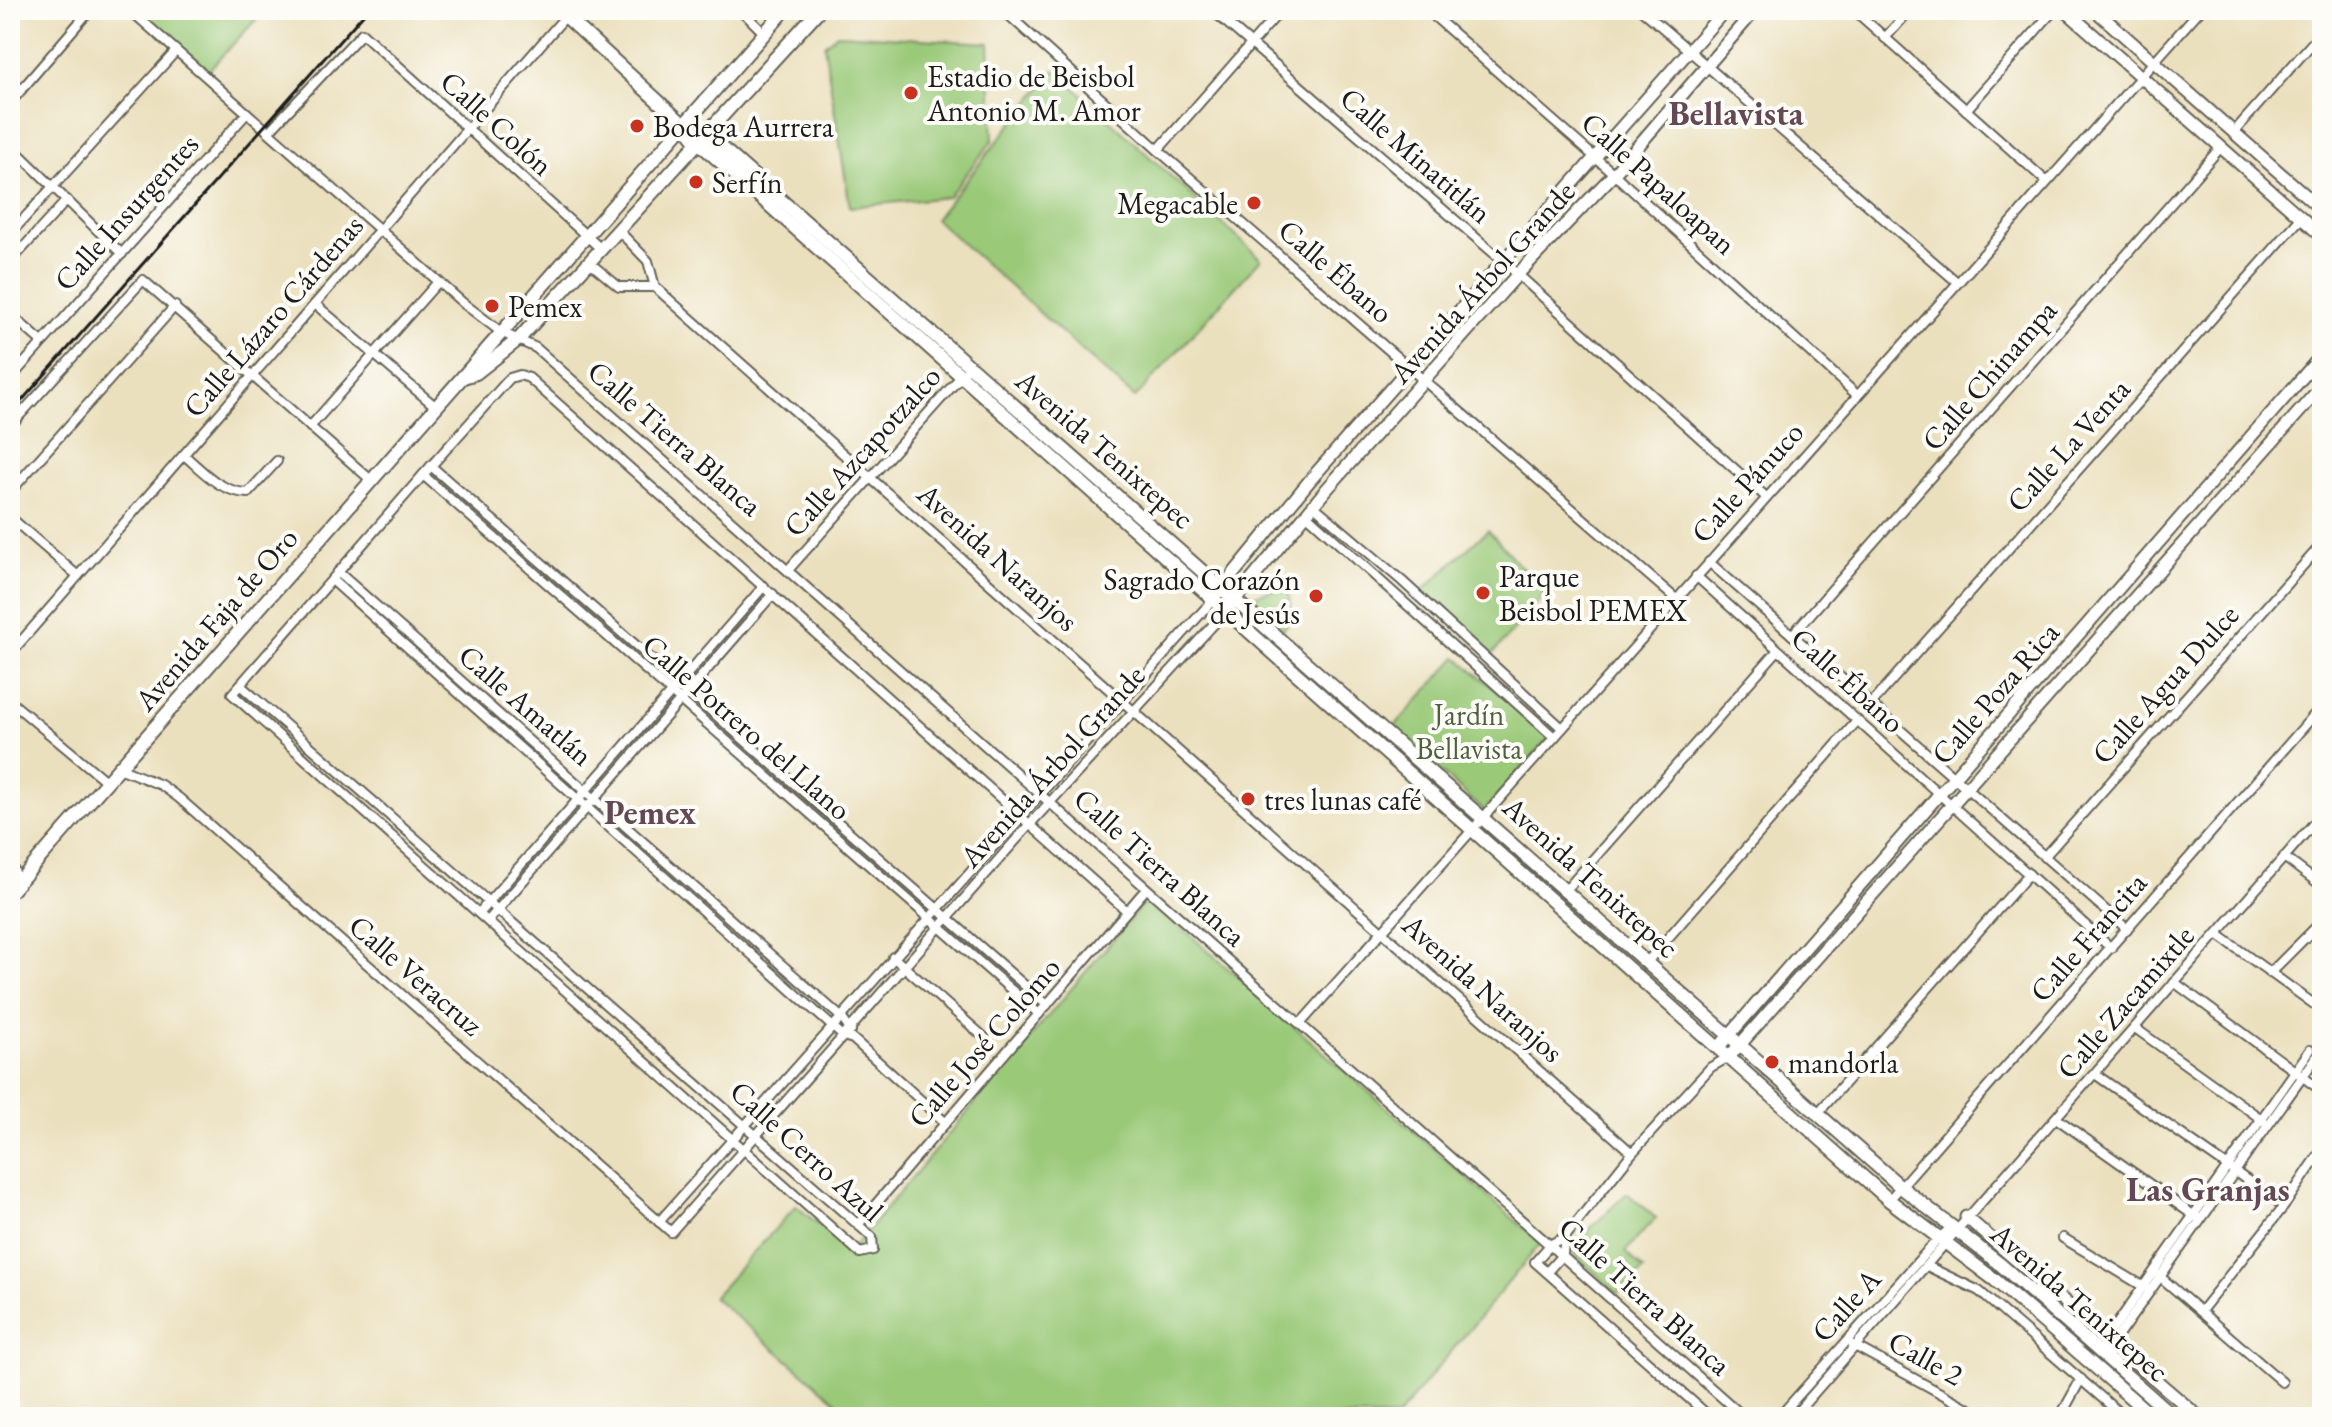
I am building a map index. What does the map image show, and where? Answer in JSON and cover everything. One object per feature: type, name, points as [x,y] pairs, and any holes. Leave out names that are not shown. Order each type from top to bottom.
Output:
[{"type":"main road","name":"Avenida Faja de Oro","points":[[10,892],[785,10]]},
{"type":"main road","points":[[460,379],[476,373],[519,339],[819,10]]},
{"type":"main road","name":"Avenida Tenixtepec","points":[[565,12],[1089,491],[1889,1200],[1995,1280],[2153,1417]]},
{"type":"main road","name":"Avenida Tenixtepec","points":[[840,261],[970,365],[1901,1187],[1960,1224],[2001,1265],[2174,1417]]},
{"type":"main road","points":[[1089,491],[1100,479]]},
{"type":"street","points":[[10,103],[90,10]]},
{"type":"street","name":"Calle Tierra Blanca","points":[[130,10],[438,282],[501,332],[536,348],[1744,1417]]},
{"type":"street","points":[[139,18],[146,10]]},
{"type":"street","points":[[741,10],[764,33]]},
{"type":"street","name":"Calle Ébano","points":[[1003,10],[1158,150],[1676,599]]},
{"type":"street","name":"Calle Minatitlán","points":[[1212,10],[1518,274],[1766,497]]},
{"type":"street","points":[[1158,150],[1281,10]]},
{"type":"street","name":"Calle Papaloapan","points":[[1427,10],[1614,174],[1857,395]]},
{"type":"street","points":[[1642,10],[1957,282]]},
{"type":"street","name":"Avenida Árbol Grande","points":[[659,1222],[1019,814],[1212,601],[1311,478],[1725,10]]},
{"type":"street","name":"Avenida Árbol Grande","points":[[671,1232],[1030,824],[1237,599],[1425,379],[1518,274],[1614,174],[1755,10]]},
{"type":"street","points":[[1854,10],[2046,181]]},
{"type":"street","points":[[1885,38],[1910,10]]},
{"type":"street","points":[[1966,110],[2054,10]]},
{"type":"street","points":[[2065,10],[2322,236]]},
{"type":"street","points":[[2095,10],[2320,203]]},
{"type":"street","name":"Calle Pánuco","points":[[1300,1024],[2200,10]]},
{"type":"street","name":"Calle Lázaro Cárdenas","points":[[10,654],[468,129],[565,12]]},
{"type":"street","points":[[2234,132],[2322,32]]},
{"type":"street","name":"Calle Colón","points":[[269,131],[362,33],[601,249]]},
{"type":"street","points":[[10,234],[176,51]]},
{"type":"street","name":"Calle Insurgentes","points":[[10,379],[247,113]]},
{"type":"street","points":[[10,145],[122,254]]},
{"type":"street","name":"Calle Chinampa","points":[[1792,635],[2221,147]]},
{"type":"street","points":[[10,262],[67,200]]},
{"type":"street","name":"Calle La Venta","points":[[1871,704],[2301,218]]},
{"type":"street","name":"Avenida Naranjos","points":[[617,229],[648,261],[655,287],[1632,1153]]},
{"type":"street","points":[[589,262],[619,287],[655,287]]},
{"type":"street","name":"Calle Insurgentes","points":[[10,426],[143,280],[175,306]]},
{"type":"street","points":[[310,427],[438,282]]},
{"type":"street","points":[[315,304],[436,407]]},
{"type":"street","points":[[10,492],[175,306],[371,480]]},
{"type":"street","points":[[10,314],[42,342]]},
{"type":"street","name":"Calle Poza Rica","points":[[1711,1067],[1718,1048],[1729,1034],[2322,355]]},
{"type":"street","name":"Calle Azcapotzalco","points":[[789,569],[970,365]]},
{"type":"street","points":[[240,685],[510,378],[520,375],[529,378],[1127,911]]},
{"type":"street","name":"Calle Poza Rica","points":[[1551,1244],[1565,1237],[1632,1153],[1711,1067],[1729,1057],[2322,386]]},
{"type":"street","points":[[184,455],[224,489],[248,493],[277,461]]},
{"type":"street","name":"Calle Potrero del Llano","points":[[431,466],[1047,1005]]},
{"type":"street","name":"Calle Potrero del Llano","points":[[423,475],[1039,1014]]},
{"type":"street","points":[[1310,510],[1402,581],[1562,728]]},
{"type":"street","points":[[1310,510],[1554,737]]},
{"type":"street","points":[[2186,510],[2195,516],[2199,525]]},
{"type":"street","points":[[10,517],[78,576]]},
{"type":"street","points":[[2160,540],[2174,554]]},
{"type":"street","name":"Calle Agua Dulce","points":[[2044,857],[2322,544]]},
{"type":"street","name":"Calle Ébano","points":[[1709,562],[2127,929]]},
{"type":"street","name":"Calle Amatlán","points":[[335,576],[586,791],[841,1017],[850,1028],[853,1039]]},
{"type":"street","name":"Calle Amatlán","points":[[335,576],[843,1036],[853,1039],[946,1123]]},
{"type":"street","name":"Calle Ébano","points":[[1696,576],[2111,948]]},
{"type":"street","points":[[479,913],[764,586]]},
{"type":"street","points":[[488,921],[773,594]]},
{"type":"street","points":[[1566,890],[1778,650]]},
{"type":"street","name":"Calle Cerro Azul","points":[[240,685],[858,1225],[875,1244],[867,1254],[860,1253],[232,694],[240,685]]},
{"type":"street","points":[[10,701],[107,782]]},
{"type":"street","name":"Calle Francita","points":[[1889,1200],[2322,706]]},
{"type":"street","points":[[1647,962],[1857,721]]},
{"type":"street","name":"Calle Veracruz","points":[[119,768],[151,780],[179,798],[671,1232]]},
{"type":"street","points":[[358,804],[366,795]]},
{"type":"street","name":"Calle Zacamixtle","points":[[1960,1224],[2322,814]]},
{"type":"street","points":[[2284,857],[2322,886]]},
{"type":"street","points":[[10,864],[20,881]]},
{"type":"street","points":[[1818,1113],[2029,874]]},
{"type":"street","name":"Calle José Colomo","points":[[858,1225],[1146,889]]},
{"type":"street","points":[[2270,973],[2322,921]]},
{"type":"street","points":[[2217,934],[2322,1010]]},
{"type":"street","points":[[893,957],[985,1038]]},
{"type":"street","points":[[987,969],[995,960]]},
{"type":"street","points":[[2174,982],[2322,1091]]},
{"type":"street","points":[[607,1028],[618,1015]]},
{"type":"street","points":[[2135,1028],[2264,1122]]},
{"type":"street","points":[[2110,1340],[2314,1052]]},
{"type":"street","points":[[2095,1074],[2284,1206]]},
{"type":"street","points":[[2056,1118],[2196,1217]]},
{"type":"street","points":[[2201,1311],[2284,1206],[2322,1150]]},
{"type":"street","points":[[773,1175],[785,1161]]},
{"type":"street","points":[[790,1190],[802,1177]]},
{"type":"street","points":[[1960,1224],[2110,1340],[2199,1417]]},
{"type":"street","name":"Calle A","points":[[1779,1417],[1846,1341],[1960,1224]]},
{"type":"street","points":[[1547,1272],[1563,1254],[1565,1237]]},
{"type":"street","points":[[2063,1238],[2147,1288]]},
{"type":"street","name":"Calle A","points":[[1793,1417],[1927,1266],[1942,1242]]},
{"type":"street","name":"Calle Tierra Blanca","points":[[1551,1244],[1535,1262],[1710,1417]]},
{"type":"street","points":[[1927,1266],[1979,1291],[2124,1417]]},
{"type":"street","points":[[2156,1274],[2282,1382]]},
{"type":"street","name":"Calle 2","points":[[1846,1341],[1984,1417]]},
{"type":"street","points":[[2060,1417],[2081,1379]]},
{"type":"green space","points":[[153,10],[265,10],[208,71],[145,19]]},
{"type":"green space","name":"Estadio de Beisbol Antonio M. Amor","points":[[837,34],[989,43],[993,140],[948,197],[850,207],[824,45]]},
{"type":"green space","points":[[1055,70],[1261,259],[1135,398],[935,219]]},
{"type":"green space","name":"Parque Beisbol PEMEX","points":[[1488,530],[1545,594],[1492,655],[1421,592]]},
{"type":"green space","points":[[1287,587],[1293,615],[1284,629],[1246,597]]},
{"type":"green space","name":"Jardín Bellavista","points":[[1457,657],[1550,737],[1484,811],[1393,728]]},
{"type":"green space","points":[[1148,898],[1541,1243],[1397,1417],[855,1417],[713,1297],[796,1206],[850,1251]]},
{"type":"green space","points":[[1627,1193],[1656,1218],[1625,1252],[1644,1270],[1617,1294],[1569,1249]]},
{"type":"railway","points":[[10,414],[367,10]]},
{"type":"place","name":"Estadio de Beisbol Antonio M. Amor","points":[[911,93]]},
{"type":"place","name":"Bodega Aurrera","points":[[637,126]]},
{"type":"place","name":"Serfín","points":[[696,182]]},
{"type":"place","name":"Megacable","points":[[1254,203]]},
{"type":"place","name":"Pemex","points":[[492,306]]},
{"type":"place","name":"Parque Beisbol PEMEX","points":[[1483,593]]},
{"type":"place","name":"Sagrado Corazón de Jesús","points":[[1316,596]]},
{"type":"place","name":"tres lunas café","points":[[1248,799]]},
{"type":"place","name":"mandorla","points":[[1772,1062]]},
{"type":"district","name":"Bellavista","points":[[1736,113]]},
{"type":"district","name":"Pemex","points":[[650,812]]},
{"type":"district","name":"Las Granjas","points":[[2208,1189]]}]
